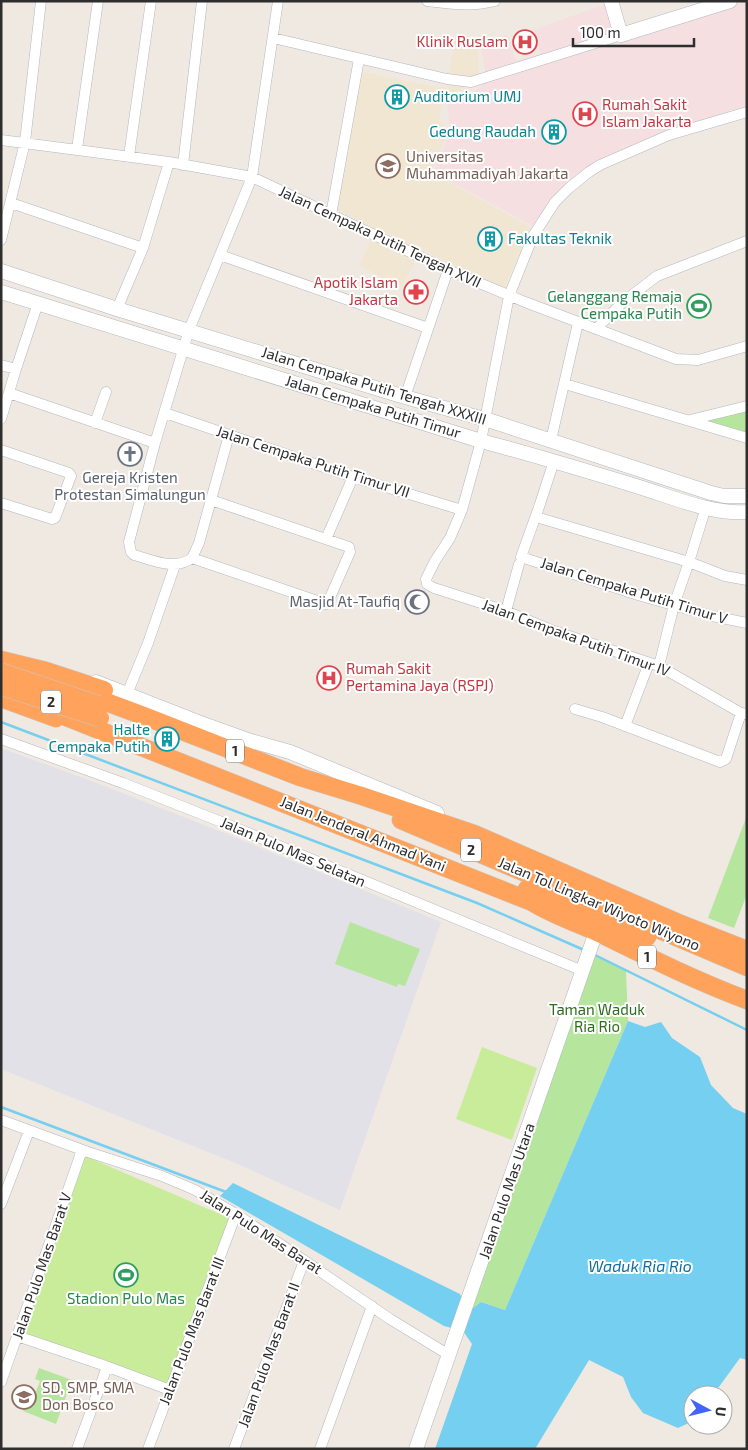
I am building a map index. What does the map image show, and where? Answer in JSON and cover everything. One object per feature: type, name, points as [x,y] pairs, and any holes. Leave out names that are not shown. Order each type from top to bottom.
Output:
[{"type":"highway","name":"Jalan Jenderal Ahmad Yani","points":[[3,664],[144,716],[300,777],[465,829],[676,922],[747,950]]},
{"type":"highway","points":[[465,829],[315,777],[208,734],[129,699],[46,671],[3,664],[2,692],[310,818],[409,865],[531,907],[543,908]]},
{"type":"highway","name":"Jalan Tol Lingkar Wiyoto Wiyono","points":[[3,664],[426,831],[747,967]]},
{"type":"highway","points":[[47,709],[55,684]]},
{"type":"highway","name":"Jalan Jenderal Ahmad Yani","points":[[2,692],[532,902],[595,935],[698,981],[747,1000]]},
{"type":"highway","name":"Jalan Tol Lingkar Wiyoto Wiyono","points":[[2,692],[100,718],[373,826],[747,978]]},
{"type":"highway","points":[[698,981],[729,1005],[747,1012]]},
{"type":"street","points":[[1,240],[26,142],[41,1]]},
{"type":"street","points":[[77,149],[98,1]]},
{"type":"street","points":[[129,156],[151,1]]},
{"type":"street","points":[[183,165],[202,1]]},
{"type":"street","points":[[229,435],[199,543],[192,558],[184,564],[175,565],[134,555],[128,546],[155,443],[186,338],[252,177],[278,1]]},
{"type":"street","points":[[427,1],[457,5],[485,4],[494,1]]},
{"type":"street","points":[[611,1],[621,35]]},
{"type":"street","points":[[273,38],[447,79],[471,82],[723,2]]},
{"type":"street","points":[[332,215],[359,59]]},
{"type":"street","points":[[462,510],[482,439],[509,296],[533,236],[555,202],[569,188],[600,165],[664,137],[747,112]]},
{"type":"street","name":"Jalan Cempaka Putih Tengah XVII","points":[[1,140],[129,156],[252,177],[448,270],[578,323],[676,359],[688,361],[707,358],[747,346]]},
{"type":"street","points":[[117,309],[143,248],[169,162]]},
{"type":"street","points":[[11,203],[143,248]]},
{"type":"street","points":[[596,329],[624,302],[657,276],[747,241]]},
{"type":"street","points":[[220,255],[428,328]]},
{"type":"street","points":[[405,397],[448,270]]},
{"type":"street","name":"Jalan Cempaka Putih Tengah XXXIII","points":[[1,271],[117,309],[186,338],[405,397],[551,440],[711,493],[724,496],[747,496]]},
{"type":"street","name":"Jalan Cempaka Putih Timur","points":[[1,292],[38,303],[186,338],[482,439],[706,508],[735,513],[747,512]]},
{"type":"street","points":[[1,419],[38,303]]},
{"type":"street","points":[[551,440],[578,323]]},
{"type":"street","points":[[1,365],[16,370]]},
{"type":"street","points":[[565,384],[747,438]]},
{"type":"street","points":[[95,423],[106,392]]},
{"type":"street","points":[[9,393],[155,443]]},
{"type":"street","points":[[689,421],[747,406]]},
{"type":"street","name":"Jalan Cempaka Putih Timur VII","points":[[165,413],[353,477],[462,510]]},
{"type":"street","points":[[1,450],[70,474],[71,476],[57,516],[52,519],[1,503]]},
{"type":"street","points":[[506,611],[520,561],[554,461]]},
{"type":"street","points":[[326,539],[353,477]]},
{"type":"street","points":[[192,558],[326,604],[350,552],[349,547],[211,500]]},
{"type":"street","points":[[625,726],[654,664],[706,508]]},
{"type":"street","name":"Jalan Cempaka Putih Timur IV","points":[[462,510],[450,538],[430,570],[426,579],[427,584],[434,588],[506,611],[554,631],[654,664],[744,714]]},
{"type":"street","points":[[536,517],[689,562],[724,576],[747,580]]},
{"type":"street","name":"Jalan Cempaka Putih Timur V","points":[[520,561],[734,622],[747,623]]},
{"type":"street","points":[[128,694],[175,565]]},
{"type":"street","name":"Jalan Jenderal Ahmad Yani","points":[[3,664],[64,671],[198,722],[310,760],[444,817],[465,829]]},
{"type":"street","points":[[575,709],[720,762],[726,759],[744,714]]},
{"type":"street","name":"Jalan Pulo Mas Selatan","points":[[1,739],[224,823],[583,970]]},
{"type":"street","name":"Jalan Pulo Mas Utara","points":[[416,1449],[595,935]]},
{"type":"street","name":"Jalan Pulo Mas Barat","points":[[1,1120],[82,1150],[162,1176],[195,1190],[236,1214],[372,1306],[450,1350]]},
{"type":"street","points":[[1,1204],[29,1131]]},
{"type":"street","name":"Jalan Pulo Mas Barat V","points":[[1,1382],[82,1150]]},
{"type":"street","name":"Jalan Pulo Mas Barat III","points":[[148,1449],[236,1214]]},
{"type":"street","name":"Jalan Pulo Mas Barat II","points":[[234,1449],[304,1261]]},
{"type":"street","points":[[320,1449],[372,1306]]},
{"type":"street","points":[[17,1336],[170,1390]]},
{"type":"street","points":[[77,1449],[107,1367]]},
{"type":"shaded area","name":"Rumah Sakit Islam Jakarta","points":[[742,1],[747,1],[747,105],[690,124],[619,152],[584,169],[557,192],[533,226],[433,172],[450,134],[447,95],[474,93],[482,84],[485,70],[480,41],[507,35],[516,61],[541,54],[533,30],[609,3],[621,42]]},
{"type":"shaded area","name":"Universitas Muhammadiyah Jakarta","points":[[455,37],[478,38],[479,85],[444,95],[439,121],[448,131],[431,172],[530,227],[504,289],[421,249],[402,287],[360,266],[375,230],[336,208],[359,71],[447,88]]},
{"type":"shaded area","points":[[1,748],[222,832],[441,922],[340,1210],[233,1162],[1,1069]]},
{"type":"green space","points":[[747,410],[747,433],[705,421]]},
{"type":"green space","points":[[746,818],[747,894],[734,928],[708,918]]},
{"type":"green space","points":[[350,922],[420,949],[405,986],[398,984],[397,987],[335,964]]},
{"type":"green space","name":"Taman Waduk Ria Rio","points":[[589,952],[626,971],[628,1021],[505,1310],[481,1302],[468,1312]]},
{"type":"green space","points":[[482,1047],[537,1068],[512,1140],[456,1119]]},
{"type":"green space","name":"Stadion Pulo Mas","points":[[85,1156],[229,1218],[168,1385],[25,1333]]},
{"type":"green space","points":[[39,1368],[72,1380],[56,1424],[23,1411],[27,1401],[32,1402],[40,1381],[35,1379]]},
{"type":"water","name":"Waduk Ria Rio","points":[[628,1021],[645,1027],[661,1022],[672,1038],[700,1057],[711,1085],[733,1108],[747,1114],[747,1360],[740,1358],[720,1385],[683,1385],[683,1426],[678,1428],[643,1413],[631,1397],[623,1377],[589,1360],[535,1449],[435,1449],[472,1344],[463,1331],[444,1326],[220,1196],[233,1183],[460,1294],[468,1312],[481,1302],[505,1310]]},
{"type":"waterway","points":[[1,722],[477,903],[584,950]]},
{"type":"waterway","points":[[593,954],[747,1030]]},
{"type":"waterway","points":[[1,1107],[226,1192]]},
{"type":"place","name":"Klinik Ruslam","points":[[525,42]]},
{"type":"place","name":"Auditorium UMJ","points":[[397,97]]},
{"type":"place","name":"Rumah Sakit Islam Jakarta","points":[[585,114]]},
{"type":"place","name":"Gedung Raudah","points":[[554,132]]},
{"type":"place","name":"Universitas Muhammadiyah Jakarta","points":[[388,166]]},
{"type":"place","name":"Fakultas Teknik","points":[[490,239]]},
{"type":"place","name":"Apotik Islam Jakarta","points":[[416,292]]},
{"type":"place","name":"Gelanggang Remaja Cempaka Putih","points":[[699,306]]},
{"type":"place","name":"Gereja Kristen Protestan Simalungun","points":[[130,454]]},
{"type":"place","name":"Masjid At-Taufiq","points":[[417,602]]},
{"type":"place","name":"Rumah Sakit Pertamina Jaya (RSPJ)","points":[[329,678]]},
{"type":"place","name":"Halte Cempaka Putih","points":[[167,739]]},
{"type":"place","name":"Stadion Pulo Mas","points":[[126,1275]]},
{"type":"place","name":"SD, SMP, SMA Don Bosco","points":[[24,1397]]}]
